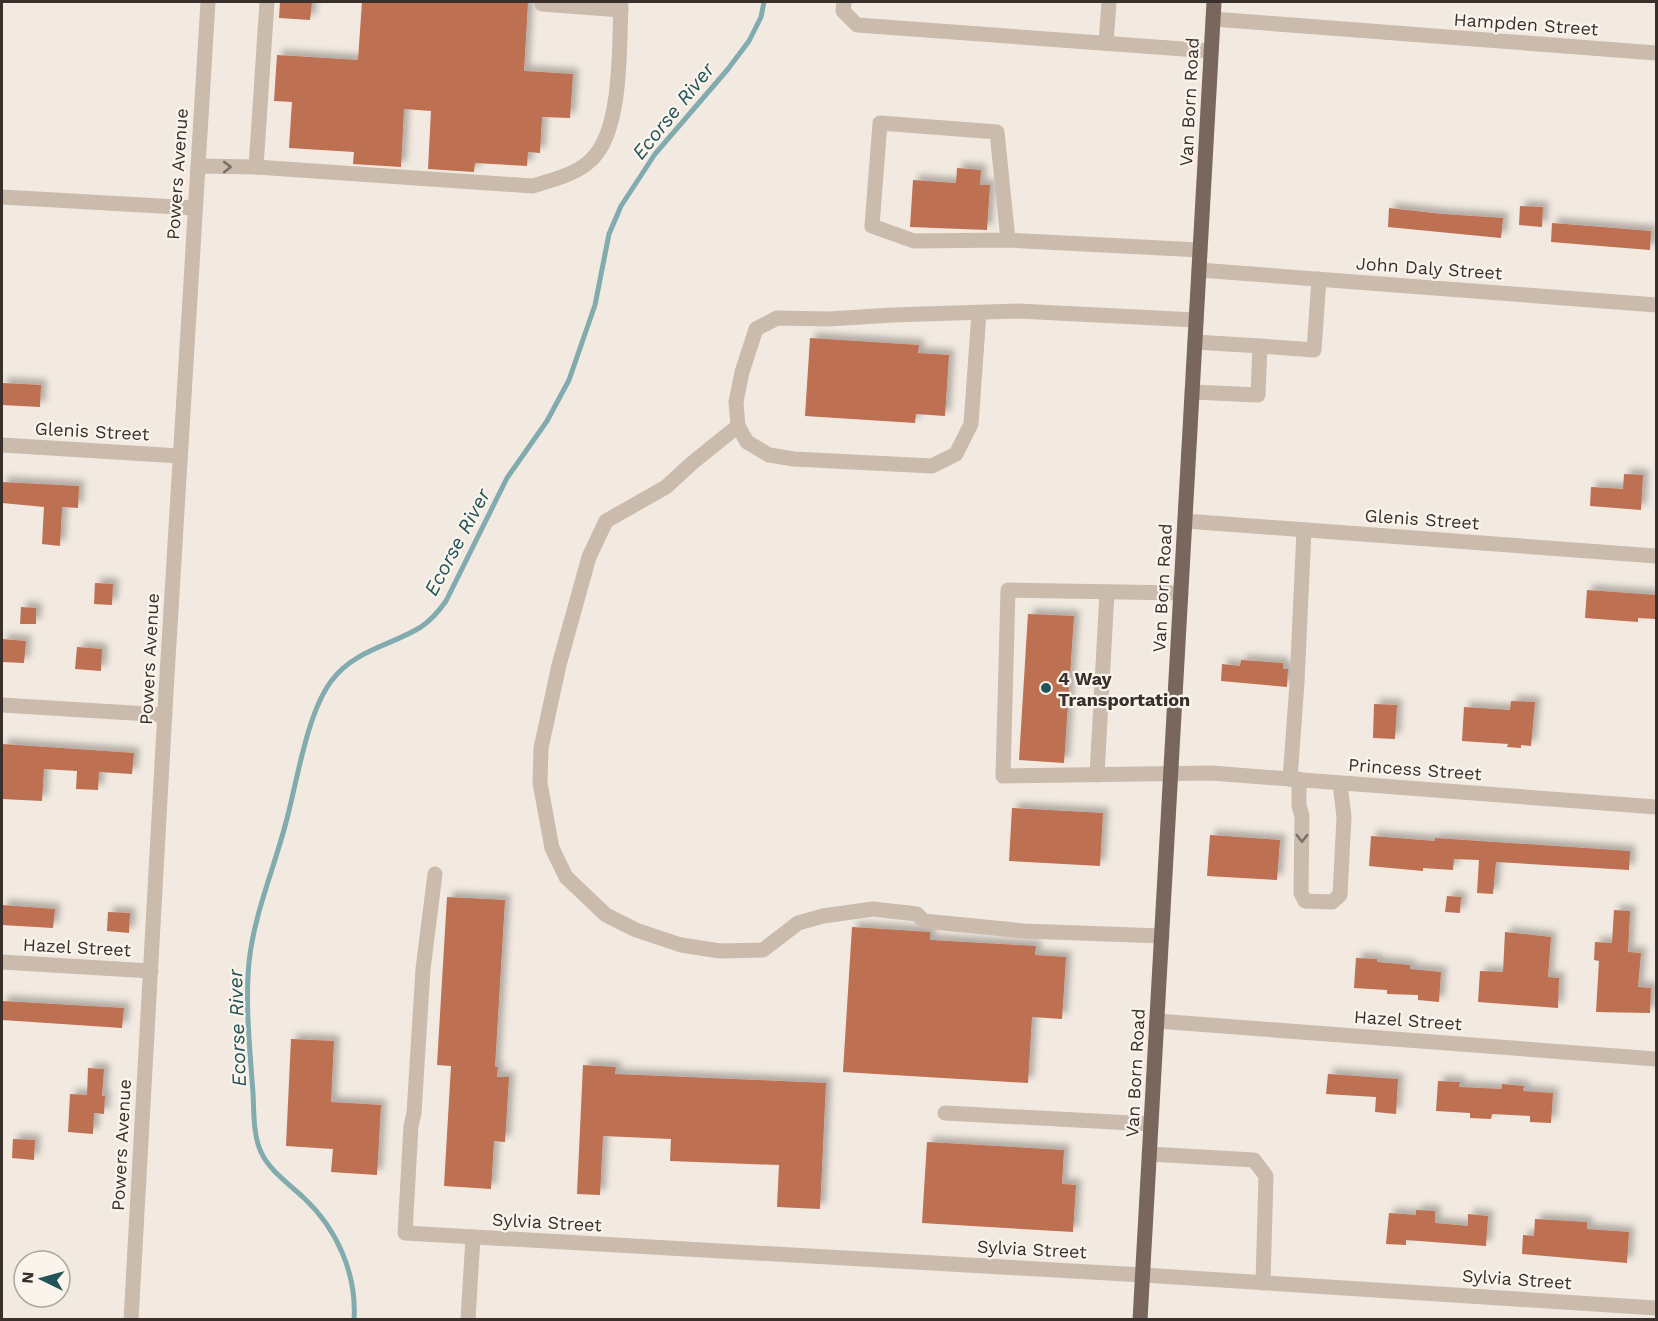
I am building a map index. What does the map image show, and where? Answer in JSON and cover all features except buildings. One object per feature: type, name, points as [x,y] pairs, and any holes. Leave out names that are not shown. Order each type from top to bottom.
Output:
[{"type":"main road","name":"Van Born Road","points":[[1140,1320],[1214,2]]},
{"type":"street","name":"Powers Avenue","points":[[131,1320],[208,2]]},
{"type":"street","points":[[256,167],[267,2]]},
{"type":"street","points":[[844,2],[843,11],[857,24],[1211,51]]},
{"type":"street","points":[[1106,43],[1109,2]]},
{"type":"street","points":[[198,166],[256,167],[533,186],[569,175],[593,158],[609,132],[616,96],[621,6],[542,4]]},
{"type":"street","name":"Hampden Street","points":[[1213,19],[1656,53]]},
{"type":"street","points":[[1008,240],[997,132],[880,123],[872,226],[914,241],[1008,240],[1200,250]]},
{"type":"street","points":[[2,197],[195,208]]},
{"type":"street","name":"John Daly Street","points":[[1199,270],[1656,305]]},
{"type":"street","points":[[1195,342],[1314,350],[1319,279]]},
{"type":"street","points":[[979,313],[971,424],[956,454],[932,466],[794,459],[769,455],[747,442],[738,426],[736,402],[756,329],[777,318],[829,320],[892,315],[1018,311],[1196,320]]},
{"type":"street","points":[[1192,392],[1258,395],[1260,346]]},
{"type":"street","points":[[738,426],[666,487],[606,521],[589,557],[559,665],[541,748],[540,783],[546,822],[552,848],[566,877],[606,915],[636,930],[681,945],[720,951],[763,950],[798,923],[823,916],[873,909],[917,914],[924,921],[1024,931],[1162,936]]},
{"type":"street","name":"Glenis Street","points":[[2,445],[180,456]]},
{"type":"street","name":"Glenis Street","points":[[1185,521],[1656,556]]},
{"type":"street","points":[[1304,530],[1295,779],[1302,816],[1301,893],[1305,901],[1332,902],[1340,895],[1344,817],[1340,783]]},
{"type":"street","name":"Princess Street","points":[[1107,592],[1008,590],[1003,776],[1211,773],[1656,807]]},
{"type":"street","points":[[1097,775],[1107,592],[1181,593]]},
{"type":"street","points":[[2,705],[165,715]]},
{"type":"street","name":"Sylvia Street","points":[[435,874],[423,969],[405,1233],[1143,1275],[1656,1308]]},
{"type":"street","name":"Hazel Street","points":[[2,962],[151,971]]},
{"type":"street","name":"Hazel Street","points":[[1157,1021],[1656,1059]]},
{"type":"street","points":[[945,1113],[1151,1124]]},
{"type":"street","points":[[1149,1154],[1254,1160],[1266,1176],[1263,1283]]},
{"type":"street","points":[[468,1320],[473,1237]]},
{"type":"waterway","name":"Ecorse River","points":[[354,1320],[352,1286],[348,1269],[335,1238],[316,1210],[274,1171],[265,1159],[258,1145],[254,1123],[248,1011],[251,945],[259,910],[285,826],[309,730],[323,694],[341,670],[362,655],[421,627],[446,601],[507,478],[547,421],[569,380],[595,305],[609,234],[621,206],[655,154],[749,41],[761,17],[764,2]]},
{"type":"place","name":"4 Way Transportation","points":[[1046,688]]}]
